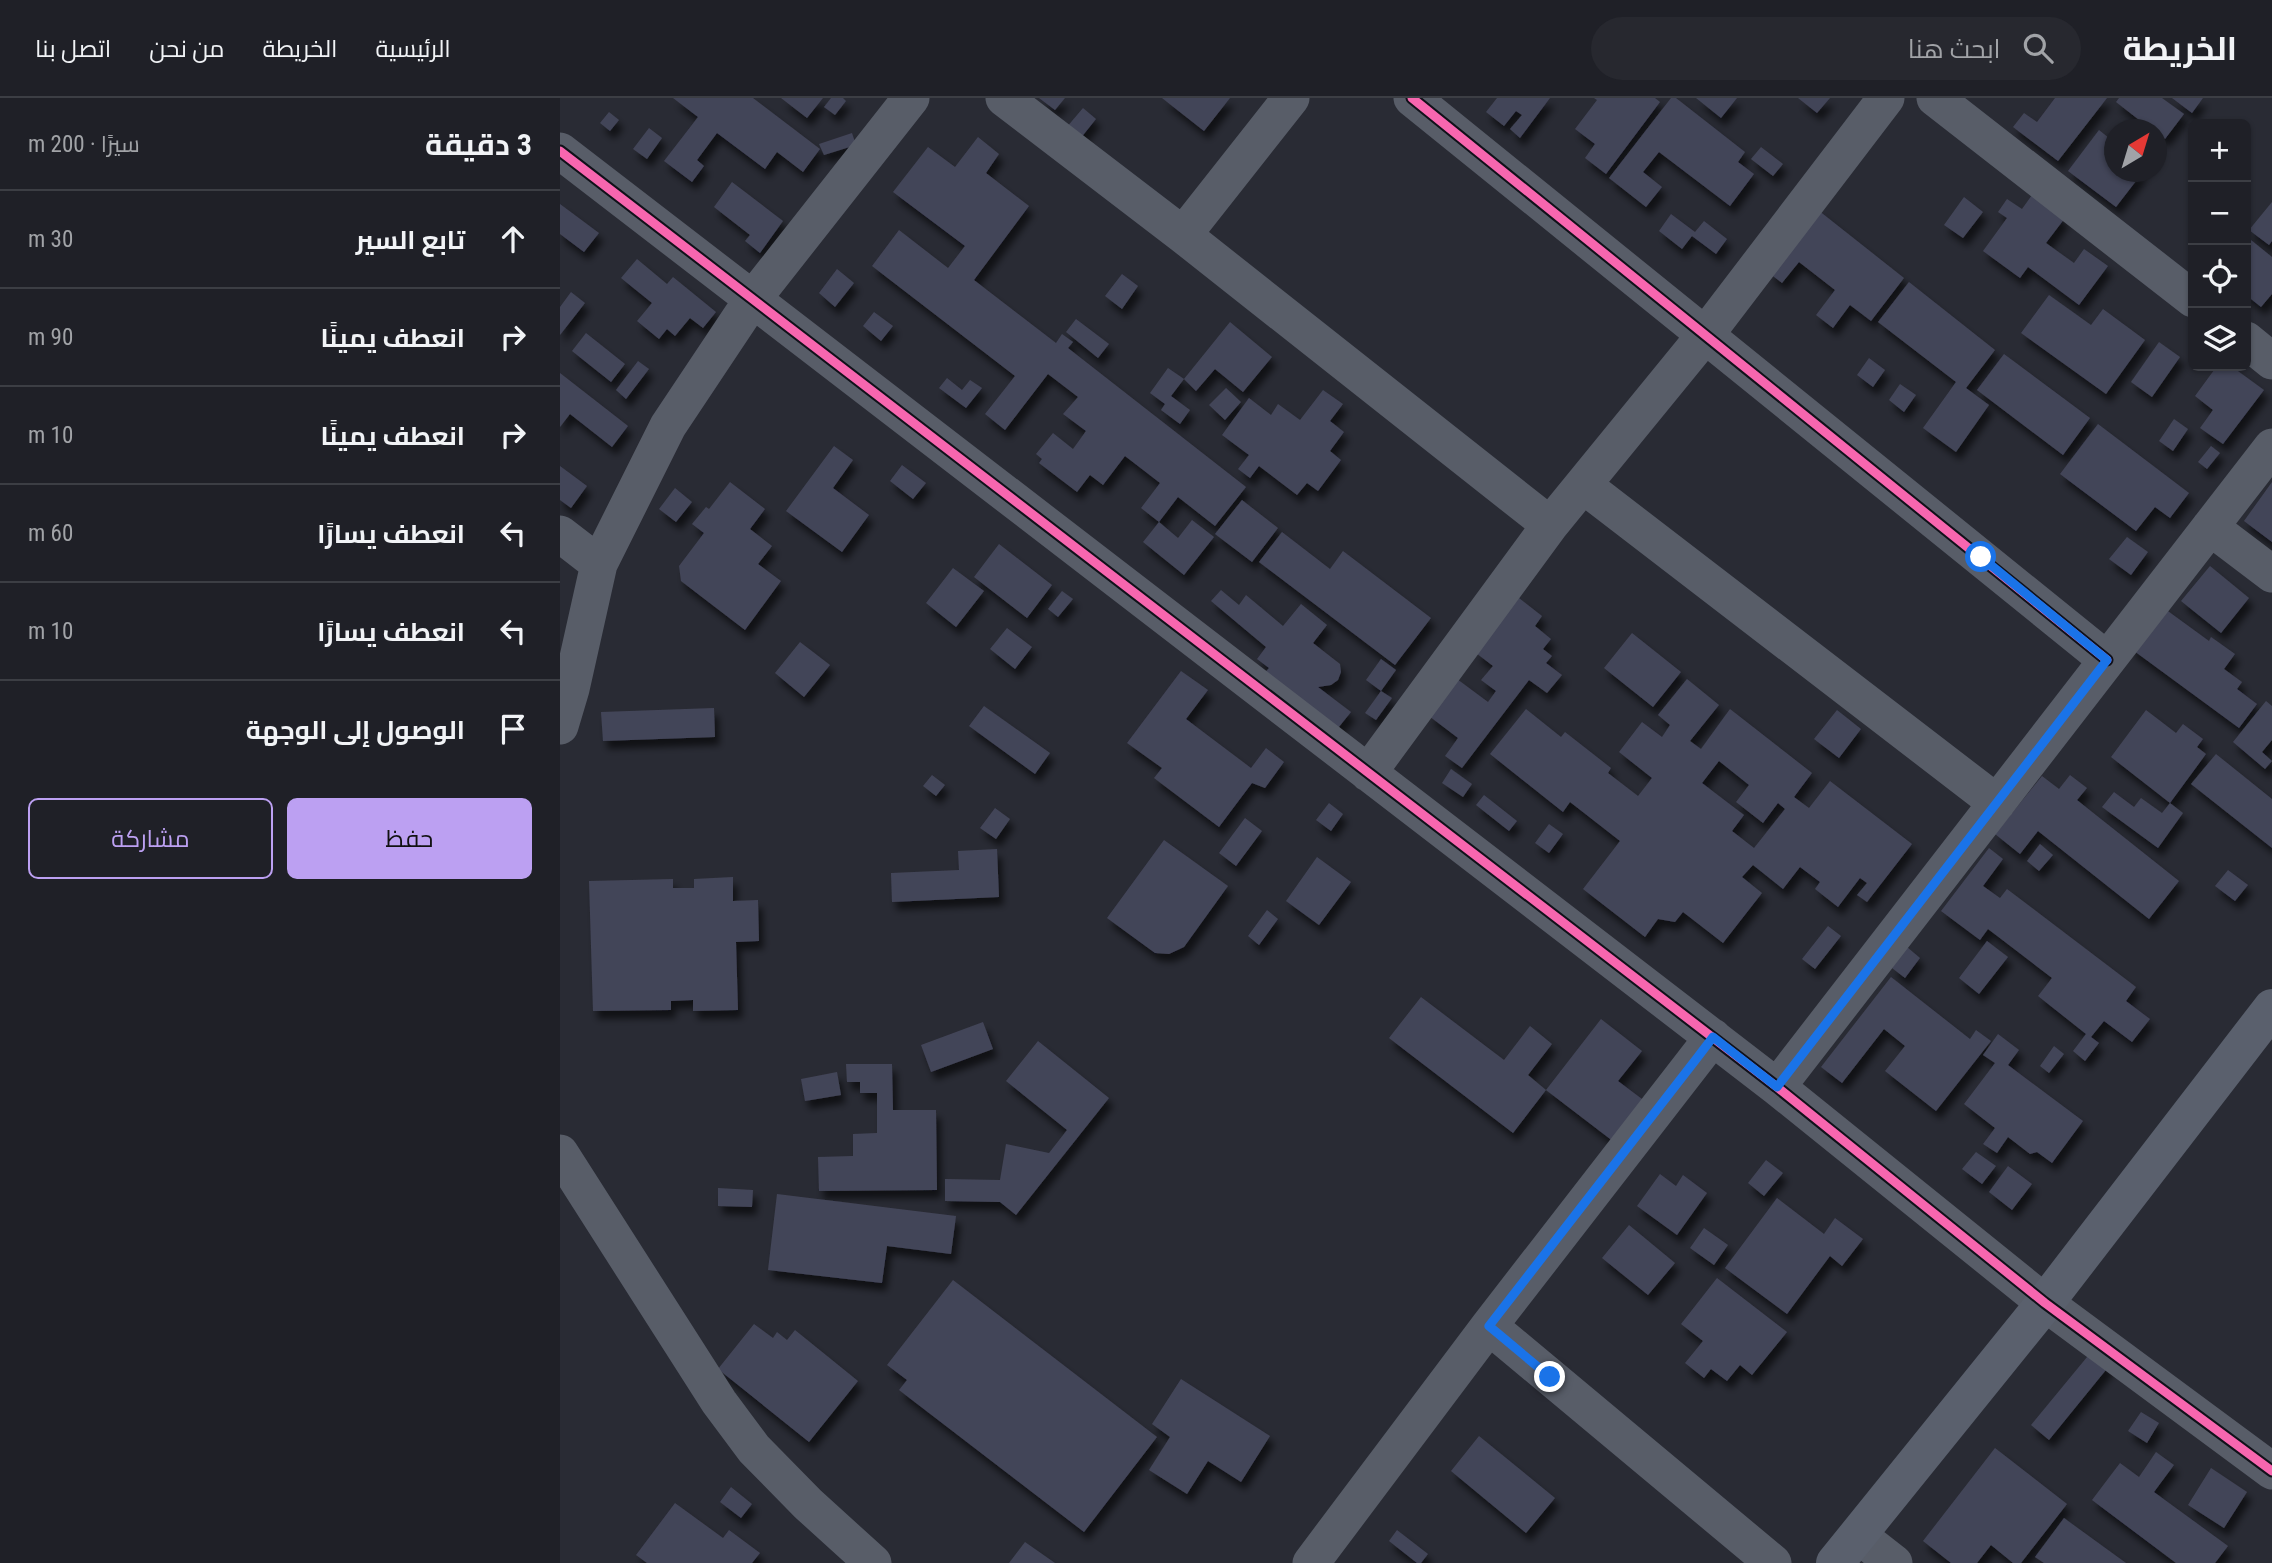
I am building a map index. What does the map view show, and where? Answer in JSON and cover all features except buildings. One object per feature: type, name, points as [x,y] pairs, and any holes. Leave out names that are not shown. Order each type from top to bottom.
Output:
[{"type":"street","points":[[560,726],[599,564],[668,426],[752,300],[911,98]]},
{"type":"street","points":[[1004,98],[1183,235],[1550,525]]},
{"type":"street","points":[[1183,235],[1291,98]]},
{"type":"street","points":[[1412,98],[2107,660]]},
{"type":"street","points":[[1368,773],[1550,525],[1706,334],[1886,98]]},
{"type":"street","points":[[1936,98],[2188,295]]},
{"type":"street","points":[[560,151],[1713,1037],[2045,1303],[2272,1471]]},
{"type":"street","points":[[2251,344],[2272,361]]},
{"type":"street","points":[[1777,1087],[2272,447]]},
{"type":"street","points":[[1583,485],[1997,803]]},
{"type":"street","points":[[2210,527],[2272,574]]},
{"type":"street","points":[[560,534],[599,564]]},
{"type":"street","points":[[1894,1563],[1847,1549],[2045,1303],[2272,1008]]},
{"type":"street","points":[[1311,1563],[1489,1326],[1713,1037]]},
{"type":"street","points":[[560,1153],[719,1402],[754,1449],[808,1504],[873,1563]]},
{"type":"street","points":[[1489,1326],[1773,1563]]},
{"type":"cycle path","points":[[1412,98],[2107,660]]},
{"type":"cycle path","points":[[560,151],[1777,1087],[2045,1303],[2272,1471]]},
{"type":"route","points":[[1550,1377],[1489,1326],[1713,1037],[1777,1087],[2107,660],[1981,557]]}]
